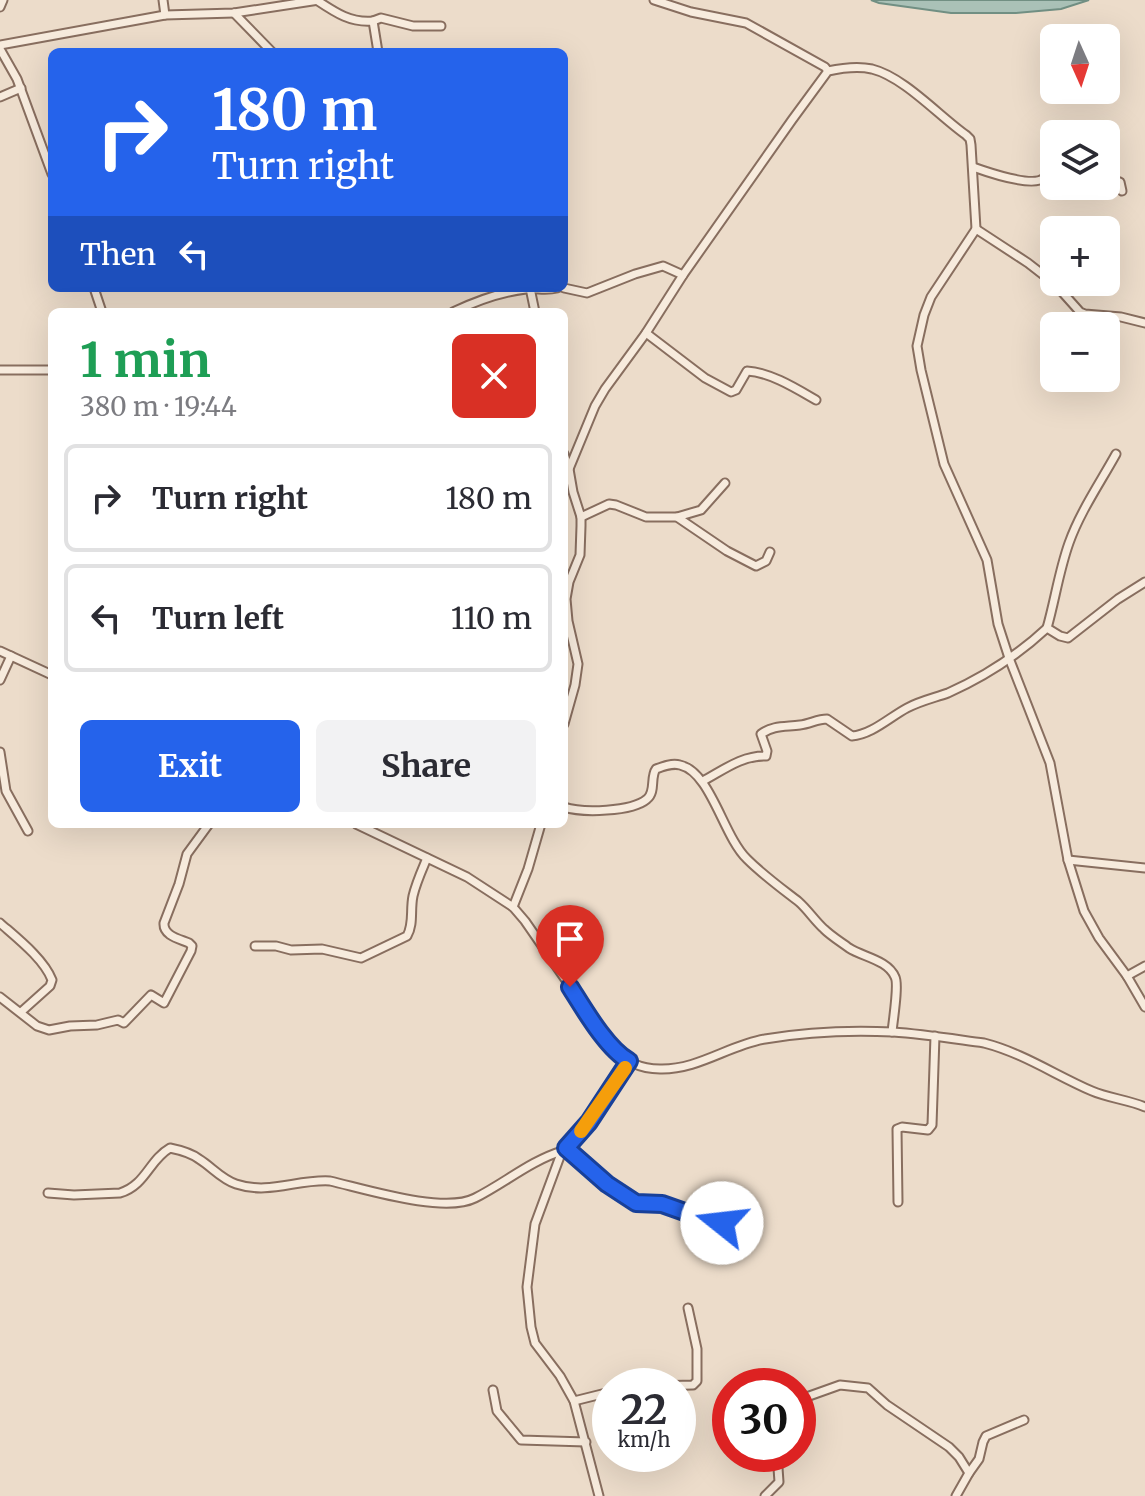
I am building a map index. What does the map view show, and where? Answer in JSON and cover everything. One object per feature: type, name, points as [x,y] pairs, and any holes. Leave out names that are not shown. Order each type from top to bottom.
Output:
[{"type":"street","points":[[0,7],[3,0]]},
{"type":"street","points":[[163,0],[165,15]]},
{"type":"street","points":[[48,163],[21,88],[0,47],[165,15],[234,13],[318,0],[343,16],[361,21],[381,18],[413,26],[441,26]]},
{"type":"street","points":[[654,0],[691,12],[746,23],[828,71]]},
{"type":"street","points":[[234,13],[268,48]]},
{"type":"street","points":[[373,21],[377,48]]},
{"type":"street","points":[[569,469],[595,406],[614,376],[828,71],[869,68],[884,73],[970,139],[976,229],[931,297],[917,346],[921,370],[944,464],[987,560],[998,624],[1050,763],[1068,860],[1084,911],[1145,1007]]},
{"type":"street","points":[[0,97],[21,88]]},
{"type":"street","points":[[973,167],[1017,179],[1040,181]]},
{"type":"street","points":[[1120,182],[1122,191]]},
{"type":"street","points":[[976,229],[1055,284],[1080,312],[1145,323]]},
{"type":"street","points":[[568,289],[587,293],[663,266],[683,275]]},
{"type":"street","points":[[462,308],[513,292]]},
{"type":"street","points":[[646,333],[705,378],[731,392],[736,390],[747,371],[754,371],[816,400]]},
{"type":"street","points":[[0,370],[48,370]]},
{"type":"street","points":[[703,781],[740,760],[766,756],[763,731],[774,727],[805,725],[823,718],[852,736],[861,734],[909,706],[949,692],[981,676],[1024,649],[1047,628],[1070,541],[1116,454]]},
{"type":"street","points":[[568,466],[581,517],[580,555],[568,588]]},
{"type":"street","points":[[581,517],[609,504],[646,517],[677,517],[701,510],[725,483]]},
{"type":"street","points":[[677,517],[727,551],[756,566],[766,561],[770,552]]},
{"type":"street","points":[[1047,628],[1064,639],[1068,638],[1145,582]]},
{"type":"street","points":[[568,639],[578,664],[568,710]]},
{"type":"street","points":[[0,651],[48,673]]},
{"type":"street","points":[[0,680],[11,656]]},
{"type":"street","points":[[0,752],[6,791],[28,831]]},
{"type":"street","points":[[568,808],[599,811],[639,803],[648,799],[651,793],[654,771],[680,765],[689,769],[703,781],[742,855],[799,903],[825,930],[894,974],[897,983],[892,1032]]},
{"type":"street","points":[[0,997],[37,1026],[49,1030],[118,1020],[124,1023],[151,995],[164,1003],[192,946],[166,933],[164,923],[187,854],[206,828]]},
{"type":"street","points":[[364,828],[467,877],[513,907],[612,1047],[629,1061],[646,1067],[670,1069],[697,1063],[765,1039],[892,1032],[997,1046],[1094,1092],[1145,1107]]},
{"type":"street","points":[[513,907],[540,828]]},
{"type":"street","points":[[255,946],[322,949],[361,958],[407,936],[411,929],[414,892],[427,858]]},
{"type":"street","points":[[1068,860],[1145,868]]},
{"type":"street","points":[[0,923],[20,940],[52,980],[50,986],[21,1012]]},
{"type":"street","points":[[1127,976],[1145,966]]},
{"type":"street","points":[[898,1202],[897,1129],[928,1130],[932,1125],[935,1036]]},
{"type":"street","points":[[599,1496],[574,1401],[535,1343],[527,1287],[535,1224],[564,1150],[589,1122],[629,1061]]},
{"type":"street","points":[[48,1193],[74,1195],[127,1191],[138,1184],[152,1164],[170,1148],[199,1159],[239,1185],[279,1188],[330,1181],[433,1203],[455,1204],[475,1198],[543,1158],[564,1150]]},
{"type":"street","points":[[564,1150],[627,1198],[640,1204],[662,1204],[696,1216],[718,1217],[722,1232]]},
{"type":"street","points":[[688,1308],[697,1349],[696,1382]]},
{"type":"street","points":[[816,1394],[840,1385],[868,1388],[887,1405],[949,1447],[969,1473]]},
{"type":"street","points":[[493,1390],[497,1411],[521,1440],[586,1442]]},
{"type":"street","points":[[574,1401],[592,1395]]},
{"type":"street","points":[[956,1496],[980,1457],[986,1436],[1024,1420]]},
{"type":"street","points":[[765,1496],[779,1482],[778,1472]]},
{"type":"shaded area","points":[[871,0],[1089,0],[1061,9],[951,13]]},
{"type":"slow traffic","points":[[581,1131],[625,1068]]},
{"type":"route","points":[[570,987],[612,1047],[629,1061],[589,1122],[566,1148],[607,1184],[636,1203],[664,1204],[696,1216],[718,1217],[722,1223]]}]
